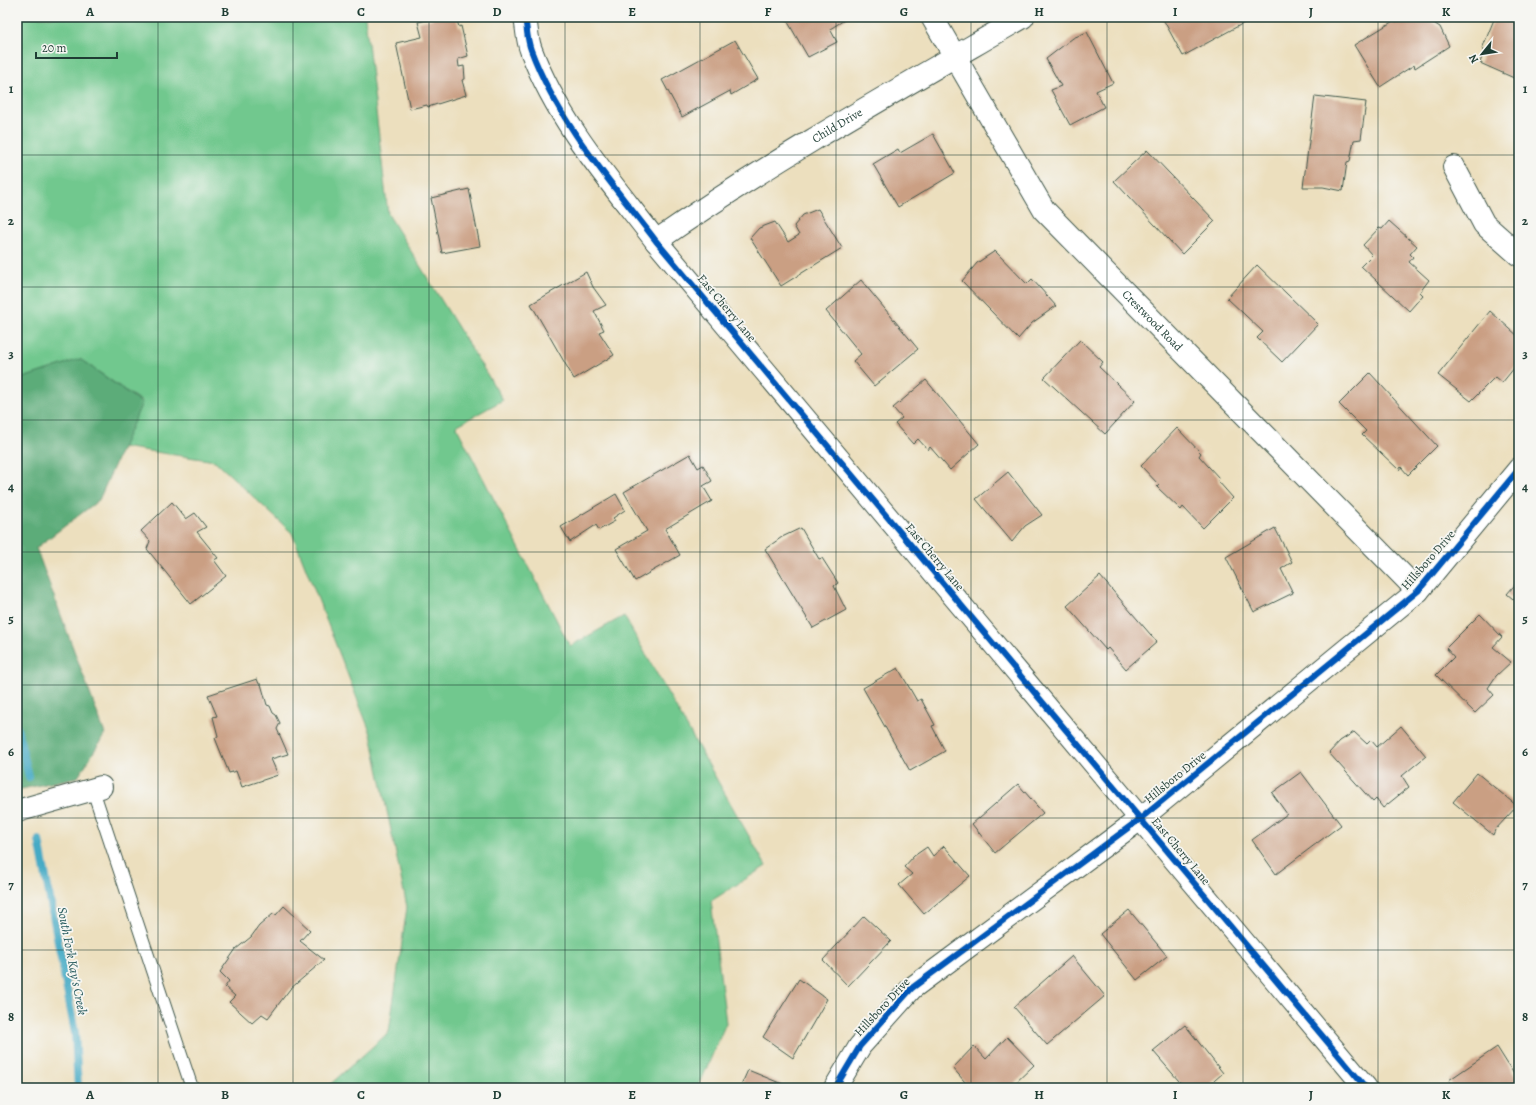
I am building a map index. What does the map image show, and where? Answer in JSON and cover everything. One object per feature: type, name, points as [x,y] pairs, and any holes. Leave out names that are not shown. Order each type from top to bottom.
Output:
[{"type":"street","name":"East Cherry Lane","points":[[525,17],[530,48],[549,91],[583,146],[656,241],[1366,1088]]},
{"type":"street","name":"Crestwood Road","points":[[932,17],[1044,210],[1418,591]]},
{"type":"street","name":"Child Drive","points":[[656,241],[717,198],[814,138],[1023,17]]},
{"type":"street","points":[[1454,167],[1484,224],[1519,254]]},
{"type":"street","name":"Hillsboro Drive","points":[[835,1088],[860,1046],[912,988],[1140,819],[1418,591],[1519,469]]},
{"type":"street","points":[[17,811],[97,788]]},
{"type":"lane","points":[[97,788],[192,1088]]},
{"type":"green space","points":[[17,17],[365,17],[388,214],[503,400],[456,426],[570,646],[624,616],[766,866],[711,901],[726,1023],[698,1088],[326,1088],[389,1032],[407,907],[371,734],[292,533],[215,461],[122,447],[142,402],[80,359],[17,380]]},
{"type":"green space","points":[[80,359],[142,403],[99,500],[36,548],[105,734],[78,777],[17,790],[17,380]]},
{"type":"building","points":[[440,17],[456,17],[459,27],[461,26],[468,56],[458,59],[459,67],[464,66],[465,79],[462,80],[466,95],[428,107],[427,105],[410,109],[396,43],[422,37],[418,22]]},
{"type":"building","points":[[785,17],[849,17],[830,29],[837,42],[808,57]]},
{"type":"building","points":[[1167,17],[1253,18],[1183,56],[1163,19]]},
{"type":"building","points":[[1403,17],[1430,17],[1432,22],[1440,27],[1449,46],[1415,68],[1414,65],[1380,87],[1354,45],[1395,20],[1396,22]]},
{"type":"building","points":[[1495,17],[1519,17],[1519,67],[1514,78],[1480,63],[1484,50],[1482,49]]},
{"type":"building","points":[[1087,32],[1113,83],[1096,91],[1104,107],[1070,125],[1051,90],[1061,86],[1046,59],[1073,38]]},
{"type":"building","points":[[735,40],[758,79],[731,95],[730,91],[682,117],[662,80]]},
{"type":"building","points":[[1315,96],[1366,102],[1361,139],[1354,140],[1350,161],[1347,162],[1343,191],[1323,187],[1303,187]]},
{"type":"building","points":[[933,134],[955,173],[898,207],[873,164],[898,149],[900,153]]},
{"type":"building","points":[[1147,150],[1215,221],[1182,254],[1114,181]]},
{"type":"building","points":[[469,189],[480,246],[442,253],[431,198]]},
{"type":"building","points":[[818,209],[842,248],[781,286],[750,238],[759,228],[775,222],[788,242],[799,235],[794,226],[803,215]]},
{"type":"building","points":[[1389,221],[1417,246],[1410,254],[1413,257],[1409,262],[1429,280],[1420,292],[1423,295],[1409,311],[1361,266],[1372,255],[1363,245],[1379,228],[1382,229]]},
{"type":"building","points":[[995,251],[1027,284],[1032,279],[1056,306],[1032,323],[1018,339],[962,281],[977,263]]},
{"type":"building","points":[[1257,265],[1318,324],[1282,362],[1257,338],[1263,332],[1227,298]]},
{"type":"building","points":[[586,272],[593,287],[606,305],[594,311],[604,330],[599,332],[614,355],[574,379],[531,304]]},
{"type":"building","points":[[861,280],[918,349],[874,386],[853,361],[861,354],[826,311]]},
{"type":"building","points":[[1490,311],[1519,337],[1519,362],[1502,383],[1495,377],[1471,401],[1438,375]]},
{"type":"building","points":[[1080,340],[1103,362],[1099,367],[1135,401],[1105,434],[1044,378]]},
{"type":"building","points":[[1370,373],[1437,446],[1408,475],[1401,467],[1399,470],[1362,435],[1366,431],[1339,404]]},
{"type":"building","points":[[926,380],[979,444],[950,470],[930,447],[928,450],[918,439],[913,444],[895,424],[902,418],[893,408]]},
{"type":"building","points":[[1177,428],[1201,453],[1199,456],[1219,478],[1218,481],[1233,498],[1203,528],[1183,507],[1181,510],[1157,487],[1159,485],[1141,466]]},
{"type":"building","points":[[690,454],[698,468],[703,465],[712,481],[703,486],[712,501],[665,529],[680,555],[635,581],[616,549],[647,531],[624,492]]},
{"type":"building","points":[[1008,472],[1042,515],[1025,526],[1012,542],[976,499]]},
{"type":"building","points":[[616,494],[625,510],[613,518],[615,521],[599,530],[596,525],[570,542],[561,527]]},
{"type":"building","points":[[172,502],[186,519],[195,513],[206,527],[197,532],[218,558],[214,560],[226,576],[191,604],[147,549],[150,541],[141,531]]},
{"type":"building","points":[[801,528],[819,559],[822,558],[838,583],[834,586],[846,610],[813,628],[765,549],[782,537]]},
{"type":"building","points":[[1275,528],[1292,562],[1281,569],[1293,593],[1254,612],[1226,557]]},
{"type":"building","points":[[1100,576],[1157,642],[1126,669],[1108,648],[1106,650],[1067,606]]},
{"type":"building","points":[[1519,580],[1519,604],[1507,594]]},
{"type":"building","points":[[1480,614],[1502,637],[1493,647],[1511,662],[1496,676],[1488,688],[1494,695],[1475,713],[1436,675],[1454,657],[1446,648]]},
{"type":"building","points":[[898,668],[917,701],[921,699],[935,725],[932,726],[945,751],[910,771],[863,688]]},
{"type":"building","points":[[257,679],[259,684],[261,684],[267,705],[270,706],[280,723],[277,729],[288,754],[271,759],[278,775],[242,787],[236,771],[229,773],[215,738],[218,736],[213,717],[217,716],[208,695]]},
{"type":"building","points":[[1401,726],[1426,756],[1402,776],[1409,787],[1383,808],[1376,799],[1373,802],[1329,753],[1340,741],[1354,732],[1367,744],[1371,740],[1377,747]]},
{"type":"building","points":[[1301,772],[1341,825],[1276,874],[1252,840],[1287,814],[1272,793]]},
{"type":"building","points":[[1477,773],[1517,806],[1495,830],[1493,835],[1453,802]]},
{"type":"building","points":[[1018,784],[1043,813],[995,853],[972,824]]},
{"type":"building","points":[[944,846],[970,876],[924,914],[899,885],[912,874],[904,867],[914,856],[927,847],[933,856]]},
{"type":"building","points":[[284,906],[310,930],[300,941],[324,960],[290,989],[268,1018],[262,1014],[252,1023],[229,1002],[235,996],[225,987],[229,981],[220,972],[236,949],[251,937],[259,926],[273,914],[276,915]]},
{"type":"building","points":[[1129,910],[1167,956],[1137,980],[1100,934]]},
{"type":"building","points":[[864,916],[891,941],[848,986],[823,960]]},
{"type":"building","points":[[1072,956],[1105,996],[1047,1045],[1014,1007]]},
{"type":"building","points":[[799,979],[827,999],[793,1058],[763,1037]]},
{"type":"building","points":[[1185,1025],[1223,1073],[1206,1088],[1185,1088],[1153,1051]]},
{"type":"building","points":[[1007,1037],[1034,1065],[1010,1088],[970,1088],[953,1068],[974,1046],[986,1059]]},
{"type":"building","points":[[1497,1047],[1519,1082],[1519,1088],[1454,1088],[1449,1080]]},
{"type":"building","points":[[748,1070],[782,1084],[781,1088],[740,1088]]},
{"type":"waterway","name":"South Fork Kay's Creek","points":[[17,728],[29,777]]},
{"type":"waterway","name":"South Fork Kay's Creek","points":[[39,840],[75,1033],[78,1088]]},
{"type":"cycle path","points":[[525,17],[531,50],[555,102],[586,150],[656,241],[1366,1088]]},
{"type":"cycle path","points":[[835,1088],[860,1046],[912,988],[1140,819],[1418,591],[1519,469]]}]
